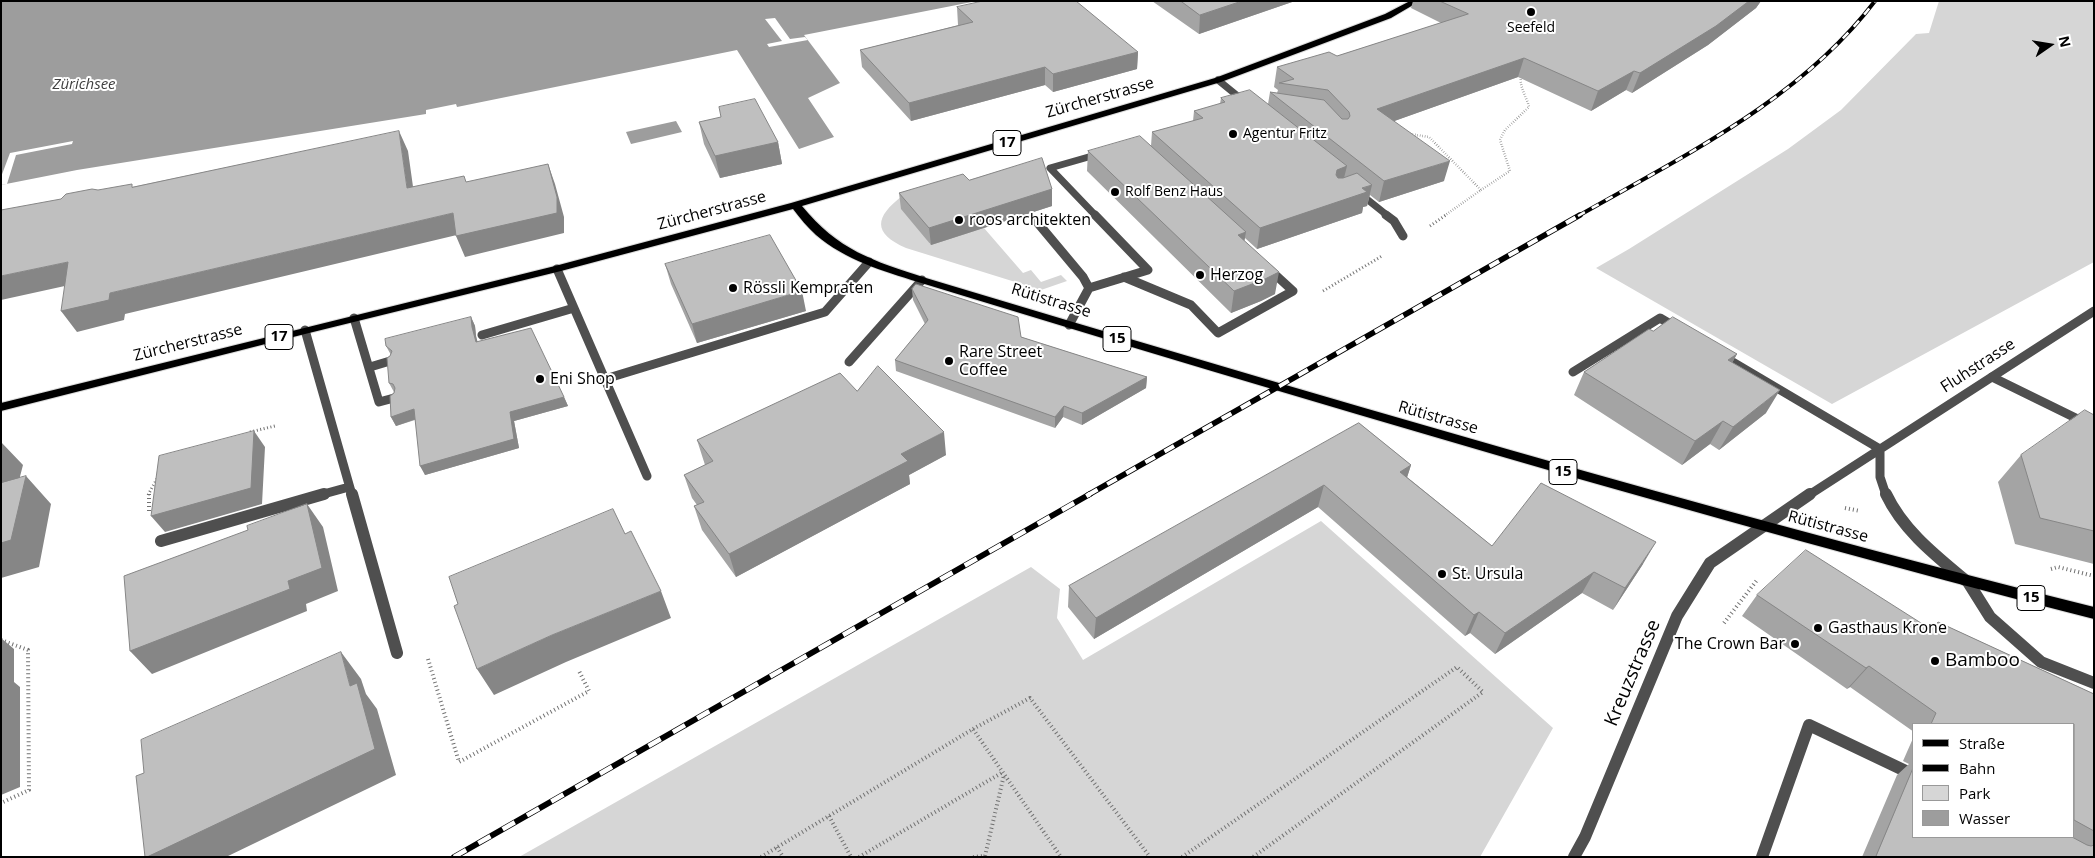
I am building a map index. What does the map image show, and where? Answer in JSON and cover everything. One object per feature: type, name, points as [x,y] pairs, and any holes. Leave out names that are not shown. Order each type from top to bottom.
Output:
[{"type":"main road","name":"Zürcherstrasse","points":[[1,407],[305,330],[557,269],[795,205],[1218,80],[1388,16],[1416,1]]},
{"type":"main road","name":"Rütistrasse","points":[[795,205],[823,236],[869,262],[922,280],[1366,415],[1760,528],[2094,613]]},
{"type":"street","points":[[1218,80],[1247,104],[1256,107]]},
{"type":"street","points":[[1069,325],[1089,288],[1148,270],[1050,168],[1105,152]]},
{"type":"street","points":[[1353,188],[1394,221],[1403,236]]},
{"type":"street","points":[[1037,222],[1083,277],[1089,288]]},
{"type":"street","points":[[605,379],[825,312],[869,262]]},
{"type":"street","points":[[1124,278],[1191,305],[1218,333],[1292,291],[1264,264]]},
{"type":"street","points":[[557,269],[647,476]]},
{"type":"street","points":[[849,362],[922,280]]},
{"type":"street","points":[[482,335],[574,308]]},
{"type":"street","name":"Fluhstrasse","points":[[1760,528],[2094,311]]},
{"type":"street","points":[[354,318],[380,402],[394,398]]},
{"type":"street","points":[[1573,372],[1660,318],[1685,333]]},
{"type":"street","points":[[305,330],[397,653]]},
{"type":"street","points":[[1710,348],[1880,449],[1881,480],[1896,513],[1932,554],[1968,582],[1990,617],[2041,662],[2094,683]]},
{"type":"street","points":[[370,367],[390,362]]},
{"type":"street","points":[[1992,377],[2094,427]]},
{"type":"street","points":[[161,541],[349,487]]},
{"type":"street","name":"Kreuzstrasse","points":[[1574,857],[1585,837],[1677,616],[1710,563],[1760,528]]},
{"type":"street","points":[[1762,857],[1809,725],[1912,774]]},
{"type":"path","points":[[1429,226],[1510,171],[1510,163],[1499,139],[1504,129],[1529,107],[1527,96],[1520,81],[1522,75]]},
{"type":"path","points":[[1403,133],[1429,137],[1481,190]]},
{"type":"path","points":[[248,433],[275,426]]},
{"type":"path","points":[[160,474],[149,489],[146,500],[161,541]]},
{"type":"path","points":[[1839,506],[1852,511],[1861,511]]},
{"type":"path","points":[[2058,567],[2094,576]]},
{"type":"path","points":[[1724,624],[1757,580]]},
{"type":"path","points":[[1,640],[28,650],[29,781],[29,790],[1,802]]},
{"type":"path","points":[[425,650],[459,762],[589,692],[579,671]]},
{"type":"path","points":[[1182,857],[1456,667],[1483,692],[1253,857]]},
{"type":"path","points":[[761,857],[1030,698],[1150,857]]},
{"type":"path","points":[[973,730],[1061,857]]},
{"type":"path","points":[[973,857],[986,856],[1003,773]]},
{"type":"path","points":[[859,857],[1003,773]]},
{"type":"path","points":[[830,816],[851,857]]},
{"type":"path","points":[[777,847],[783,857]]},
{"type":"green space","points":[[1939,1],[2094,1],[2094,262],[1832,404],[1596,268],[1788,149],[1841,110],[1916,34],[1929,33]]},
{"type":"green space","points":[[902,196],[930,244],[984,228],[1023,273],[1031,270],[1041,282],[1061,275],[1067,281],[1041,290],[906,248],[887,236],[881,224],[886,211]]},
{"type":"green space","points":[[1321,521],[1553,728],[1480,857],[519,857],[1031,567],[1060,589],[1057,618],[1083,660]]},
{"type":"water","name":"Zürichsee","points":[[1,1],[977,1],[804,35],[840,83],[808,98],[834,137],[799,149],[737,50],[457,107],[456,104],[426,110],[426,114],[77,170],[1,185]]},
{"type":"water","points":[[676,121],[682,132],[631,144],[626,132]]},
{"type":"pier","points":[[775,18],[790,39],[805,37],[808,40],[769,47],[767,44],[782,41],[765,19]]},
{"type":"pier","points":[[73,141],[72,144],[16,155],[7,184],[1,185],[1,177],[10,153]]},
{"type":"building","points":[[983,1],[1076,1],[1138,52],[1053,74],[1045,67],[909,103],[860,50],[973,22],[957,7]]},
{"type":"building","points":[[1181,1],[1242,1],[1200,15]]},
{"type":"building","points":[[1440,1],[1749,1],[1716,26],[1640,73],[1634,71],[1598,91],[1524,58],[1377,109],[1450,161],[1384,181],[1270,92],[1324,100],[1342,119],[1348,119],[1350,116],[1349,112],[1328,90],[1279,83],[1294,79],[1277,67],[1329,52],[1337,56],[1468,14]]},
{"type":"building","points":[[1250,90],[1347,166],[1337,170],[1336,175],[1338,178],[1357,173],[1372,185],[1362,188],[1367,192],[1260,228],[1152,132],[1203,118],[1194,111],[1225,102],[1221,98]]},
{"type":"building","points":[[755,99],[778,142],[715,156],[699,122],[721,117],[719,107]]},
{"type":"building","points":[[399,131],[407,188],[464,176],[466,182],[548,164],[557,197],[557,213],[456,236],[453,213],[110,293],[109,300],[61,311],[68,262],[1,276],[1,210],[61,199],[66,194],[132,184],[132,187]]},
{"type":"building","points":[[1140,136],[1246,232],[1238,235],[1279,272],[1234,291],[1088,151]]},
{"type":"building","points":[[1042,158],[1052,189],[929,228],[899,193],[963,174],[969,180]]},
{"type":"building","name":"Rössli Kempraten","points":[[770,235],[802,291],[692,324],[665,264]]},
{"type":"building","points":[[916,284],[1018,317],[1021,337],[1147,377],[1082,413],[1064,406],[1055,417],[895,360],[928,320],[912,289]]},
{"type":"building","points":[[471,317],[476,342],[531,328],[564,397],[510,412],[514,439],[420,466],[414,409],[391,417],[390,396],[394,393],[395,388],[393,384],[389,383],[387,358],[392,351],[386,346],[385,339]]},
{"type":"building","points":[[1673,317],[1737,354],[1728,360],[1780,390],[1733,427],[1723,421],[1695,441],[1584,372],[1649,329],[1653,331]]},
{"type":"building","points":[[878,366],[944,432],[901,454],[908,461],[729,554],[694,506],[704,502],[684,475],[713,461],[697,440],[840,373],[857,391]]},
{"type":"building","points":[[2085,410],[2094,415],[2094,531],[2040,518],[2021,455]]},
{"type":"building","points":[[1359,423],[1411,465],[1400,472],[1492,546],[1541,483],[1656,542],[1625,588],[1594,572],[1505,633],[1479,612],[1474,615],[1324,485],[1096,618],[1069,586]]},
{"type":"building","points":[[254,431],[251,488],[151,516],[159,456]]},
{"type":"building","points":[[26,476],[11,540],[1,543],[1,483]]},
{"type":"building","points":[[307,504],[322,568],[288,581],[290,589],[130,651],[124,576],[248,530],[247,526]]},
{"type":"building","points":[[613,509],[625,534],[631,531],[661,591],[552,635],[477,669],[454,606],[458,604],[449,577]]},
{"type":"building","points":[[1806,550],[1932,630],[1938,622],[2094,694],[2094,831],[2075,821],[2075,723],[1931,723],[1936,713],[1869,666],[1866,668],[1757,595]]},
{"type":"building","points":[[341,652],[350,686],[357,683],[375,749],[145,857],[136,776],[144,773],[141,740]]},
{"type":"building","points":[[1912,771],[1912,838],[2074,838],[2087,845],[2094,845],[2094,857],[1876,857]]},
{"type":"railway","points":[[1578,216],[1698,148],[1776,97],[1812,68],[1845,36],[1875,1]]},
{"type":"railway","points":[[1088,495],[1580,215]]},
{"type":"railway","points":[[454,857],[1090,494]]},
{"type":"place","name":"Seefeld","points":[[1531,12]]},
{"type":"place","name":"Agentur Fritz","points":[[1233,134]]},
{"type":"place","name":"Rolf Benz Haus","points":[[1115,192]]},
{"type":"place","name":"roos architekten","points":[[959,220]]},
{"type":"place","name":"Herzog","points":[[1200,275]]},
{"type":"place","name":"Rössli Kempraten","points":[[733,288]]},
{"type":"place","name":"Rare Street Coffee","points":[[949,361]]},
{"type":"place","name":"Eni Shop","points":[[540,379]]},
{"type":"place","name":"St. Ursula","points":[[1442,574]]},
{"type":"place","name":"Gasthaus Krone","points":[[1818,628]]},
{"type":"place","name":"The Crown Bar","points":[[1795,644]]},
{"type":"place","name":"Bamboo","points":[[1935,661]]}]
